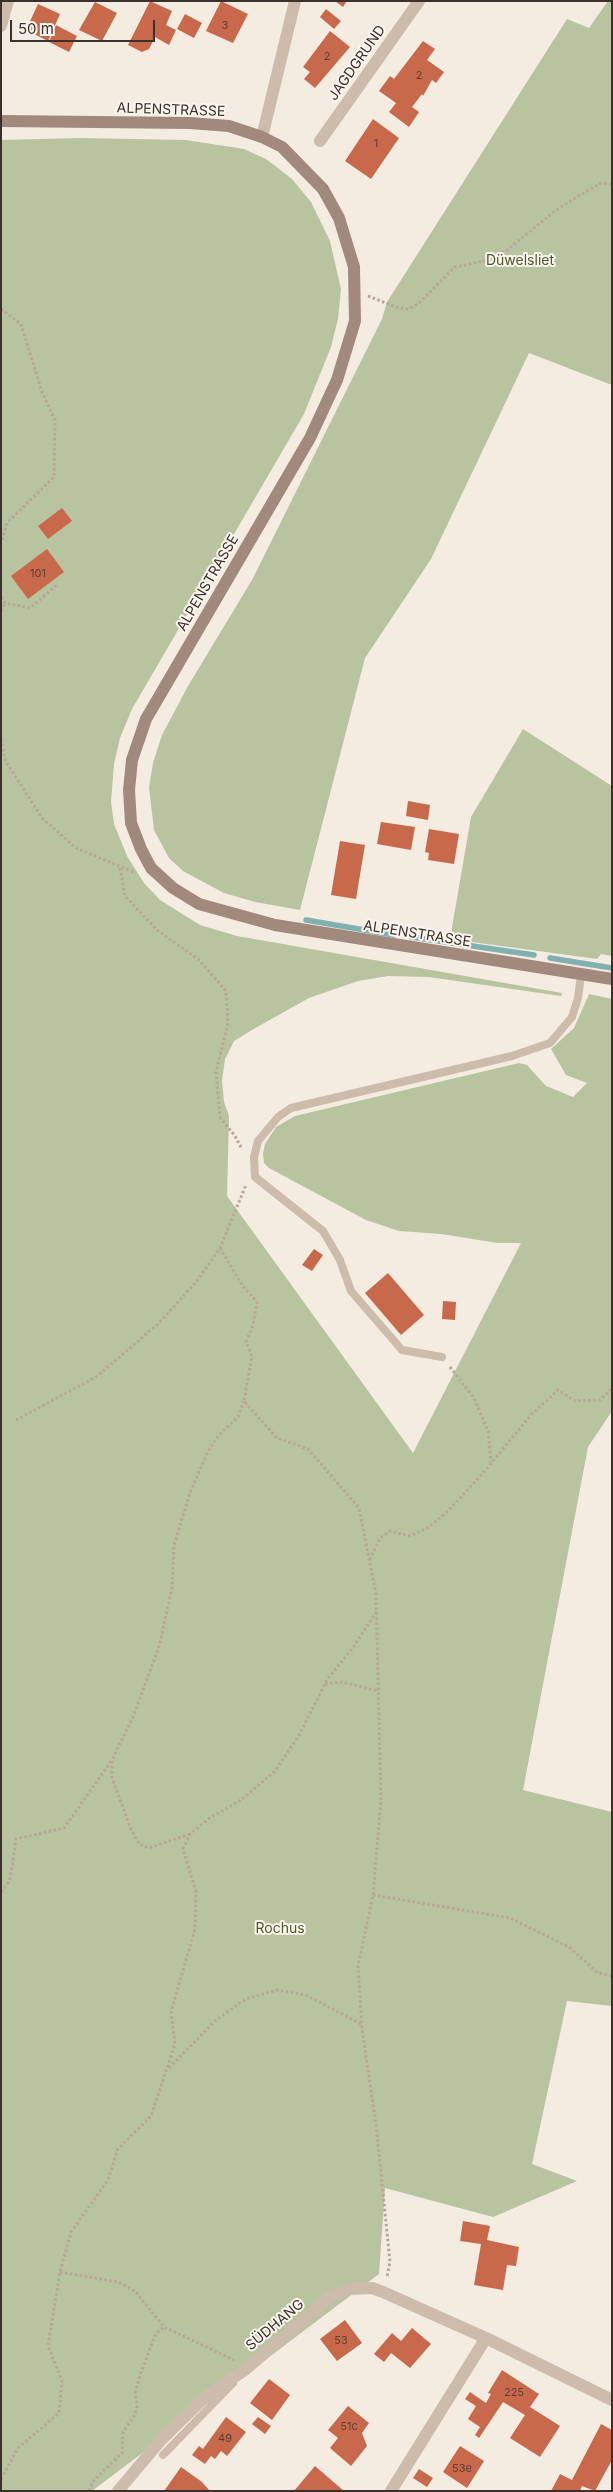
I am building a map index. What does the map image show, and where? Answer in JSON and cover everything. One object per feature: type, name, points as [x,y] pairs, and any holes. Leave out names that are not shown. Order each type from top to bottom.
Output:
[{"type":"street","points":[[1,26],[8,1]]},
{"type":"street","points":[[262,137],[295,1]]},
{"type":"street","name":"JAGDGRUND","points":[[320,141],[419,1]]},
{"type":"street","name":"ALPENSTRASSE","points":[[1,122],[190,123],[229,126],[262,137],[282,147],[322,189],[339,218],[354,268],[356,292],[355,321],[337,380],[310,438],[146,720],[132,760],[129,790],[131,823],[151,868],[173,888],[199,904],[275,925],[612,979]]},
{"type":"street","name":"SÜDHANG","points":[[118,2491],[161,2440],[204,2398],[246,2369],[330,2297],[350,2289],[372,2288],[383,2292],[486,2338],[612,2400]]},
{"type":"street","points":[[391,2491],[486,2338]]},
{"type":"lane","points":[[442,1357],[402,1350],[351,1291],[340,1260],[323,1231],[255,1177],[254,1157],[258,1140],[278,1116],[291,1108],[512,1056],[550,1043],[572,1017],[578,998],[581,975]]},
{"type":"lane","points":[[163,2455],[246,2369]]},
{"type":"path","points":[[388,303],[399,308],[409,309],[419,303],[455,267],[489,260],[507,250],[555,211],[580,195],[601,183],[612,184]]},
{"type":"path","points":[[1,309],[21,324],[42,392],[55,420],[54,477],[7,523],[1,543]]},
{"type":"path","points":[[1,597],[5,603],[30,608],[58,584]]},
{"type":"path","points":[[1,611],[5,603]]},
{"type":"path","points":[[1,739],[5,760],[42,818],[76,848],[120,868],[125,896],[157,930],[199,960],[226,991],[228,1023],[216,1072],[220,1117],[235,1136],[243,1152]]},
{"type":"path","points":[[16,1420],[96,1377],[158,1324],[197,1280],[220,1248],[247,1182]]},
{"type":"path","points":[[1,1892],[10,1880],[16,1839],[64,1828],[112,1760],[134,1717],[159,1647],[172,1587],[174,1546],[190,1493],[208,1451],[219,1435],[238,1416],[244,1402],[252,1356],[246,1342],[253,1325],[257,1302],[242,1284],[220,1248]]},
{"type":"path","points":[[442,1357],[474,1398],[488,1430],[492,1463]]},
{"type":"path","points":[[370,1560],[380,1538],[390,1531],[410,1536],[429,1527],[448,1511],[492,1463],[531,1415],[558,1390],[575,1400],[600,1400],[612,1388]]},
{"type":"path","points":[[244,1402],[277,1438],[308,1449],[359,1508],[370,1560],[377,1610],[381,1801],[373,1895],[358,1966],[361,2024],[376,2124],[390,2262],[383,2292]]},
{"type":"path","points":[[112,1760],[112,1778],[131,1830],[139,1844],[149,1848],[190,1834],[210,1818],[240,1800],[276,1771],[298,1737],[324,1684],[352,1649],[377,1610]]},
{"type":"path","points":[[324,1684],[342,1682],[379,1691]]},
{"type":"path","points":[[1,2479],[18,2448],[59,2414],[62,2381],[48,2346],[60,2272],[71,2232],[108,2180],[118,2149],[151,2116],[175,2044],[171,2012],[195,1929],[196,1892],[183,1849],[190,1834]]},
{"type":"path","points":[[373,1895],[510,1918],[568,1947],[598,1973],[612,1976]]},
{"type":"path","points":[[167,2071],[189,2045],[214,2021],[246,2000],[277,1990],[306,1995],[361,2024]]},
{"type":"path","points":[[60,2272],[118,2282],[135,2291],[164,2327],[230,2357],[246,2369]]},
{"type":"path","points":[[89,2491],[94,2480],[114,2463],[122,2453],[122,2432],[135,2415],[137,2406],[135,2393],[146,2357],[156,2333],[164,2327]]},
{"type":"green space","name":"Düwelsliet","points":[[608,1],[612,1],[612,385],[529,353],[431,559],[365,658],[300,910],[255,902],[224,893],[183,871],[169,858],[154,830],[149,787],[153,763],[162,735],[188,686],[252,580],[382,319],[387,302],[567,19],[589,28]]},
{"type":"green space","name":"Rochus","points":[[80,138],[186,140],[244,149],[266,159],[292,179],[311,202],[330,241],[341,289],[338,319],[331,347],[304,414],[132,709],[120,738],[114,764],[111,802],[114,824],[127,856],[144,883],[160,900],[200,925],[237,936],[562,993],[561,996],[429,977],[388,976],[358,981],[309,998],[257,1027],[234,1041],[225,1059],[222,1081],[224,1102],[229,1116],[227,1196],[413,1453],[521,1243],[498,1243],[441,1234],[399,1231],[366,1220],[269,1168],[264,1163],[265,1144],[276,1127],[295,1116],[519,1063],[527,1065],[546,1086],[573,1097],[587,1083],[566,1075],[551,1049],[574,1028],[589,994],[612,999],[612,1411],[588,1447],[523,1790],[612,1812],[612,2006],[567,2001],[532,2164],[577,2181],[493,2217],[385,2188],[379,2274],[92,2491],[1,2491],[1,140]]},
{"type":"green space","points":[[523,729],[612,786],[612,956],[601,954],[597,959],[450,939],[471,817]]},
{"type":"building","points":[[150,1],[172,11],[166,25],[176,30],[169,45],[155,37],[149,49],[142,52],[128,45]]},
{"type":"building","points":[[221,1],[248,14],[233,43],[206,31]]},
{"type":"building","points":[[335,1],[347,1],[343,7]]},
{"type":"building","points":[[95,2],[117,13],[102,41],[79,30]]},
{"type":"building","points":[[38,4],[60,14],[48,41],[26,30]]},
{"type":"building","points":[[326,9],[341,21],[334,29],[320,17]]},
{"type":"building","points":[[185,14],[202,23],[194,38],[177,29]]},
{"type":"building","points":[[56,25],[77,36],[69,52],[49,42]]},
{"type":"building","points":[[330,31],[350,47],[315,88],[304,79],[310,72],[303,67]]},
{"type":"building","points":[[423,41],[435,49],[427,60],[444,72],[436,83],[432,80],[423,96],[422,94],[412,107],[419,112],[409,127],[389,112],[396,103],[379,91],[390,76],[394,79]]},
{"type":"building","points":[[373,119],[399,138],[371,179],[345,161]]},
{"type":"building","points":[[62,508],[72,521],[48,539],[38,526]]},
{"type":"building","points":[[47,549],[64,572],[28,599],[11,576]]},
{"type":"building","points":[[408,801],[430,805],[428,820],[406,816]]},
{"type":"building","points":[[381,822],[415,827],[411,850],[377,844]]},
{"type":"building","points":[[429,829],[459,834],[454,864],[428,860],[429,853],[425,852]]},
{"type":"building","points":[[340,841],[365,845],[356,899],[331,895]]},
{"type":"building","points":[[314,1249],[323,1255],[312,1271],[302,1265]]},
{"type":"building","points":[[388,1273],[424,1315],[401,1335],[365,1293]]},
{"type":"building","points":[[443,1301],[456,1302],[455,1320],[442,1319]]},
{"type":"building","points":[[463,2221],[490,2226],[487,2240],[519,2247],[516,2266],[507,2265],[503,2290],[474,2285],[481,2244],[460,2241]]},
{"type":"building","points":[[345,2320],[362,2343],[337,2361],[320,2339]]},
{"type":"building","points":[[412,2328],[431,2344],[410,2368],[391,2353],[384,2362],[374,2354],[392,2333],[401,2341]]},
{"type":"building","points":[[502,2370],[539,2394],[530,2407],[560,2426],[540,2457],[510,2438],[525,2415],[503,2402],[479,2438],[475,2435],[480,2427],[468,2419],[476,2406],[465,2399],[470,2392],[486,2403],[491,2394],[488,2393]]},
{"type":"building","points":[[269,2379],[290,2395],[272,2420],[250,2403]]},
{"type":"building","points":[[348,2406],[369,2423],[362,2433],[367,2446],[351,2466],[330,2448],[338,2438],[328,2430]]},
{"type":"building","points":[[226,2417],[246,2432],[227,2456],[221,2451],[215,2459],[211,2456],[205,2464],[192,2455],[199,2446],[203,2449]]},
{"type":"building","points":[[258,2417],[271,2426],[265,2434],[252,2424]]},
{"type":"building","points":[[601,2424],[612,2430],[612,2460],[595,2491],[582,2486],[580,2491],[551,2491],[560,2474],[572,2480]]},
{"type":"building","points":[[460,2446],[484,2461],[467,2488],[443,2472]]},
{"type":"building","points":[[315,2466],[344,2491],[294,2491]]},
{"type":"building","points":[[181,2467],[202,2482],[210,2491],[164,2491]]},
{"type":"building","points":[[419,2469],[433,2478],[427,2487],[413,2478]]},
{"type":"waterway","points":[[306,920],[394,935]]},
{"type":"waterway","points":[[411,937],[534,955]]},
{"type":"waterway","points":[[550,958],[612,968]]}]
